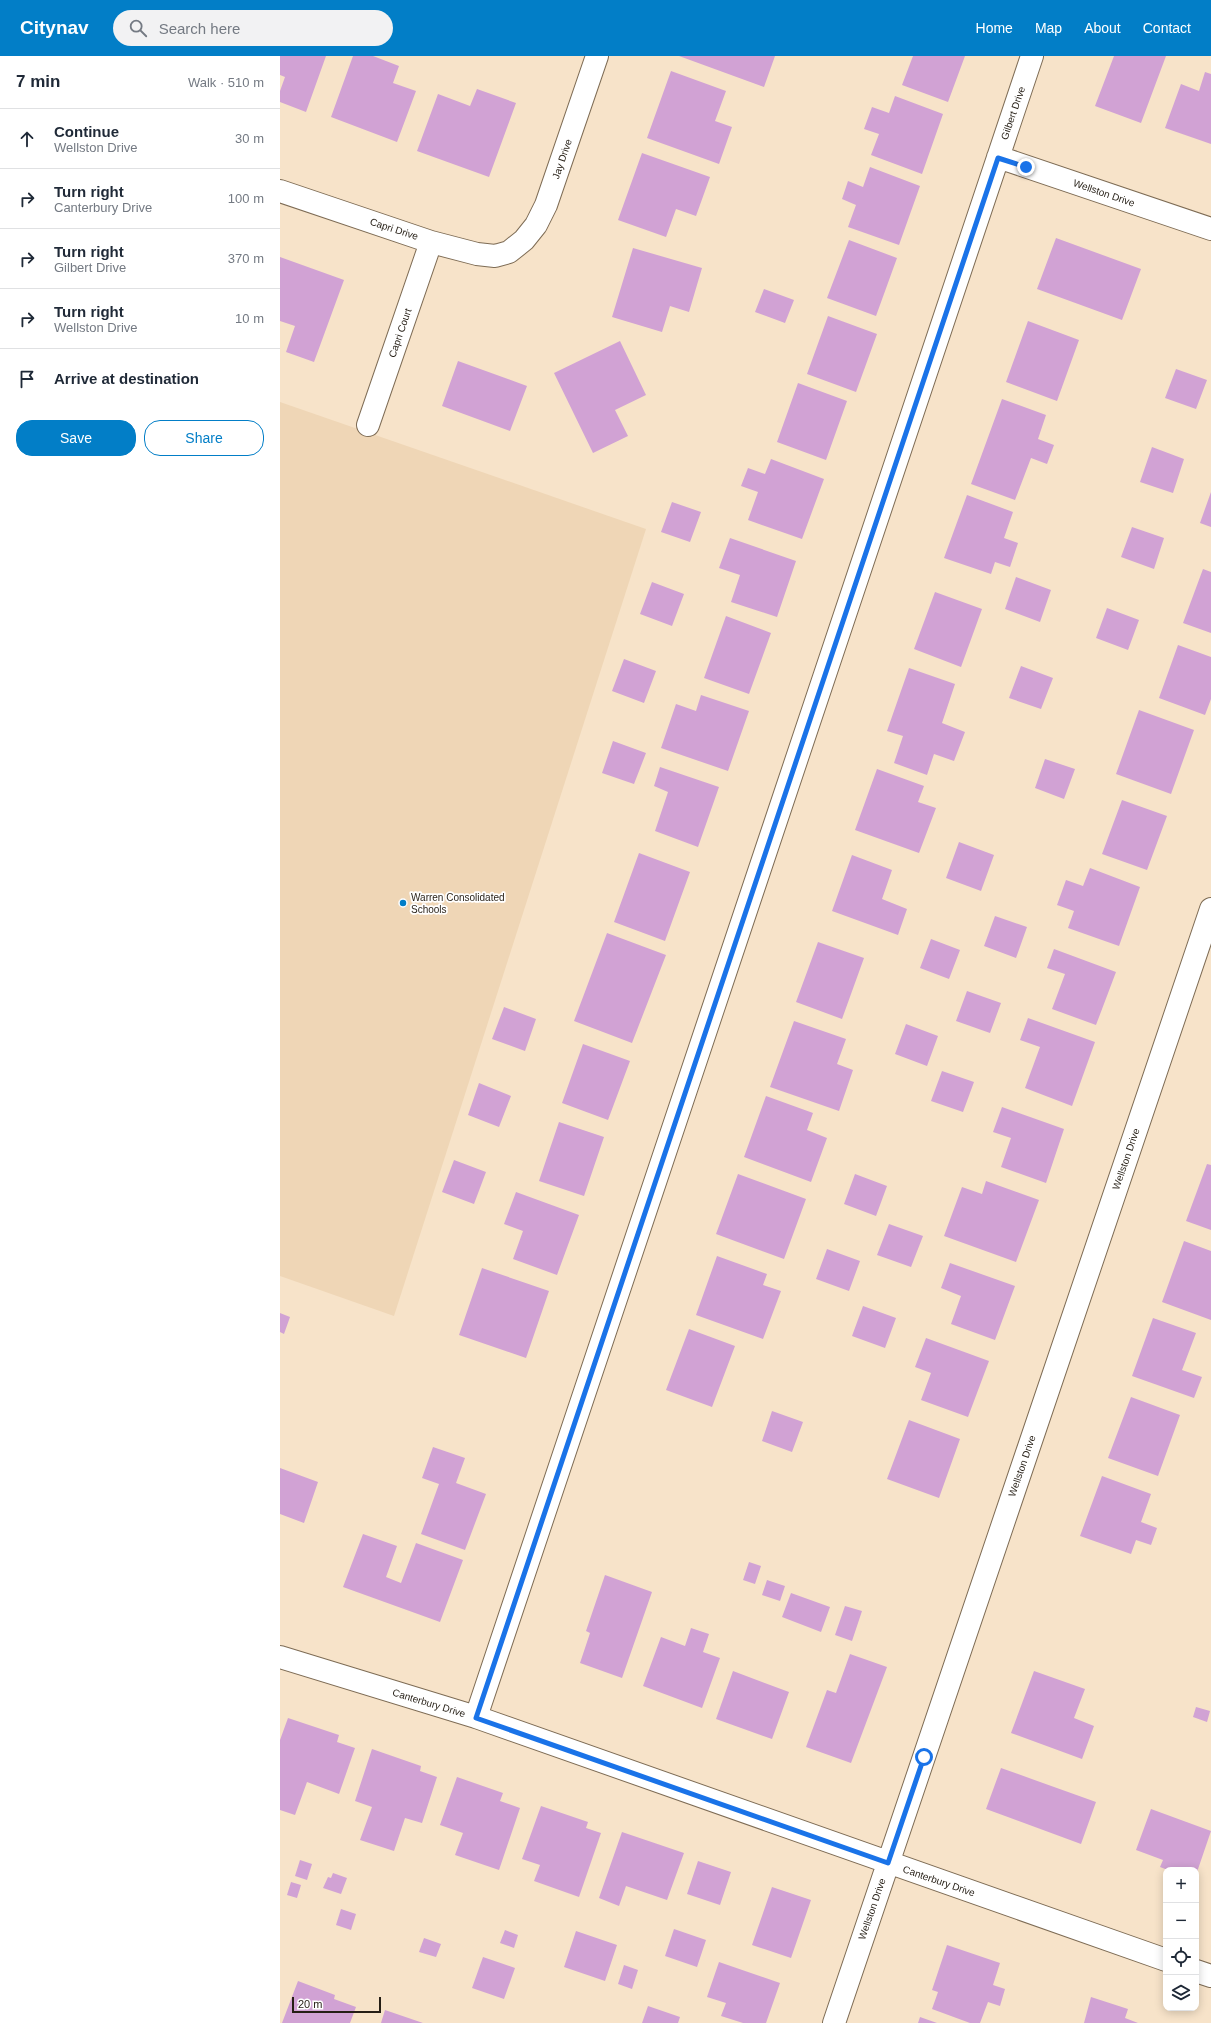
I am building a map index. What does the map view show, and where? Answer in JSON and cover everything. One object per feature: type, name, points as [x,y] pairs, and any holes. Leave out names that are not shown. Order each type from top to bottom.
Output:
[{"type":"street","name":"Jay Drive","points":[[509,252],[524,240],[536,225],[546,205],[598,56]]},
{"type":"street","name":"Gilbert Drive","points":[[476,1718],[1032,56]]},
{"type":"street","name":"Wellston Drive","points":[[998,158],[1211,230]]},
{"type":"street","name":"Capri Drive","points":[[280,192],[431,242],[477,254],[495,256],[509,252]]},
{"type":"street","name":"Capri Court","points":[[368,425],[431,242]]},
{"type":"street","name":"Wellston Drive","points":[[834,2023],[1211,909]]},
{"type":"street","name":"Canterbury Drive","points":[[280,1657],[476,1718],[1163,1959]]},
{"type":"street","points":[[1199,1972],[1211,1976]]},
{"type":"shaded area","name":"Warren Consolidated Schools","points":[[280,402],[646,529],[394,1316],[280,1276]]},
{"type":"building","points":[[280,56],[326,56],[306,112],[280,102],[280,91],[285,77],[280,75]]},
{"type":"building","points":[[353,56],[373,56],[399,66],[393,83],[416,91],[397,142],[331,117]]},
{"type":"building","points":[[679,56],[775,56],[764,87]]},
{"type":"building","points":[[913,56],[965,56],[948,102],[902,85]]},
{"type":"building","points":[[1114,56],[1166,56],[1141,123],[1095,106]]},
{"type":"building","points":[[671,71],[726,91],[715,121],[732,127],[719,164],[647,138]]},
{"type":"building","points":[[1205,72],[1211,74],[1211,144],[1165,128],[1181,84],[1199,91]]},
{"type":"building","points":[[477,89],[516,103],[489,177],[417,151],[438,94],[470,106]]},
{"type":"building","points":[[895,96],[943,114],[922,174],[871,155],[879,134],[864,129],[872,107],[889,113]]},
{"type":"building","points":[[642,153],[710,177],[696,216],[676,209],[666,237],[618,220]]},
{"type":"building","points":[[870,167],[920,186],[899,245],[848,227],[856,205],[842,199],[848,181],[863,187]]},
{"type":"building","points":[[1056,238],[1141,269],[1122,320],[1037,289]]},
{"type":"building","points":[[849,240],[897,258],[876,316],[827,298]]},
{"type":"building","points":[[633,248],[702,268],[689,312],[670,306],[662,332],[612,317]]},
{"type":"building","points":[[280,257],[344,280],[314,362],[286,352],[295,326],[280,321]]},
{"type":"building","points":[[764,289],[794,300],[785,323],[755,312]]},
{"type":"building","points":[[828,316],[877,334],[856,392],[807,374]]},
{"type":"building","points":[[1028,321],[1079,340],[1057,401],[1006,382]]},
{"type":"building","points":[[620,341],[646,395],[615,410],[628,436],[593,453],[554,373]]},
{"type":"building","points":[[458,361],[527,386],[510,431],[442,406]]},
{"type":"building","points":[[1176,369],[1207,380],[1196,409],[1165,398]]},
{"type":"building","points":[[798,383],[847,401],[826,460],[777,442]]},
{"type":"building","points":[[1002,399],[1046,415],[1038,439],[1054,445],[1047,464],[1031,458],[1015,500],[971,484]]},
{"type":"building","points":[[1152,447],[1184,459],[1173,493],[1140,482]]},
{"type":"building","points":[[771,459],[824,479],[802,539],[748,520],[758,492],[741,486],[748,468],[765,474]]},
{"type":"building","points":[[1211,492],[1211,527],[1200,523]]},
{"type":"building","points":[[967,495],[1013,512],[1004,538],[1018,543],[1010,567],[995,562],[991,574],[944,558]]},
{"type":"building","points":[[672,502],[701,512],[690,542],[661,532]]},
{"type":"building","points":[[1132,527],[1164,538],[1154,569],[1121,557]]},
{"type":"building","points":[[730,538],[796,561],[777,617],[731,602],[740,575],[719,568]]},
{"type":"building","points":[[1203,569],[1211,572],[1211,633],[1183,623]]},
{"type":"building","points":[[1016,577],[1051,590],[1040,622],[1005,609]]},
{"type":"building","points":[[652,582],[684,594],[672,626],[640,614]]},
{"type":"building","points":[[935,592],[982,609],[961,667],[914,649]]},
{"type":"building","points":[[1107,608],[1139,620],[1128,650],[1096,638]]},
{"type":"building","points":[[726,616],[771,633],[749,694],[704,678]]},
{"type":"building","points":[[1178,645],[1211,657],[1211,699],[1205,715],[1159,698]]},
{"type":"building","points":[[624,659],[656,671],[644,703],[612,691]]},
{"type":"building","points":[[1021,666],[1053,678],[1041,709],[1009,698]]},
{"type":"building","points":[[909,668],[955,684],[942,723],[965,732],[954,761],[934,754],[927,775],[894,763],[903,736],[887,731]]},
{"type":"building","points":[[701,695],[749,711],[728,771],[661,748],[676,704],[696,711]]},
{"type":"building","points":[[1139,710],[1194,730],[1171,794],[1116,774]]},
{"type":"building","points":[[613,741],[646,753],[634,784],[602,773]]},
{"type":"building","points":[[1045,759],[1075,769],[1064,799],[1035,788]]},
{"type":"building","points":[[660,767],[719,787],[698,847],[655,831],[668,792],[654,786]]},
{"type":"building","points":[[877,769],[924,786],[918,802],[936,808],[919,853],[855,830]]},
{"type":"building","points":[[1122,800],[1167,816],[1147,870],[1102,854]]},
{"type":"building","points":[[959,842],[994,855],[981,891],[946,878]]},
{"type":"building","points":[[639,853],[690,872],[665,941],[614,922]]},
{"type":"building","points":[[852,855],[892,870],[882,899],[907,909],[898,935],[832,911]]},
{"type":"building","points":[[1090,868],[1140,887],[1119,946],[1068,928],[1074,911],[1057,905],[1066,880],[1083,886]]},
{"type":"building","points":[[995,916],[1027,927],[1016,958],[984,946]]},
{"type":"building","points":[[607,933],[666,955],[632,1043],[574,1021]]},
{"type":"building","points":[[931,939],[960,950],[949,979],[920,968]]},
{"type":"building","points":[[818,942],[864,958],[842,1019],[796,1002]]},
{"type":"building","points":[[1054,949],[1116,972],[1096,1025],[1052,1009],[1065,974],[1047,968]]},
{"type":"building","points":[[967,991],[1001,1003],[990,1033],[956,1021]]},
{"type":"building","points":[[504,1007],[536,1019],[525,1051],[492,1039]]},
{"type":"building","points":[[1028,1018],[1095,1042],[1072,1106],[1025,1088],[1040,1047],[1020,1040]]},
{"type":"building","points":[[794,1021],[846,1039],[837,1064],[853,1070],[839,1111],[770,1087]]},
{"type":"building","points":[[906,1024],[938,1036],[927,1066],[895,1054]]},
{"type":"building","points":[[583,1044],[630,1061],[608,1120],[562,1103]]},
{"type":"building","points":[[942,1071],[974,1082],[963,1112],[931,1101]]},
{"type":"building","points":[[479,1083],[511,1096],[499,1127],[468,1115]]},
{"type":"building","points":[[766,1096],[813,1113],[807,1130],[827,1138],[811,1182],[744,1157]]},
{"type":"building","points":[[1002,1107],[1064,1129],[1046,1183],[1001,1167],[1011,1138],[993,1132]]},
{"type":"building","points":[[559,1122],[604,1137],[584,1196],[539,1181]]},
{"type":"building","points":[[454,1160],[486,1172],[474,1204],[442,1192]]},
{"type":"building","points":[[1207,1164],[1211,1165],[1211,1230],[1186,1221]]},
{"type":"building","points":[[738,1174],[806,1199],[784,1259],[716,1234]]},
{"type":"building","points":[[855,1174],[887,1186],[876,1216],[844,1204]]},
{"type":"building","points":[[986,1181],[1039,1200],[1016,1262],[944,1236],[962,1187],[982,1194]]},
{"type":"building","points":[[516,1192],[579,1215],[557,1275],[513,1259],[523,1231],[504,1224]]},
{"type":"building","points":[[889,1224],[923,1236],[911,1267],[877,1255]]},
{"type":"building","points":[[1184,1241],[1211,1251],[1211,1320],[1162,1302]]},
{"type":"building","points":[[827,1249],[860,1261],[849,1291],[816,1279]]},
{"type":"building","points":[[717,1256],[767,1274],[763,1285],[781,1291],[763,1339],[696,1315]]},
{"type":"building","points":[[950,1263],[1015,1286],[995,1340],[951,1324],[961,1296],[941,1288]]},
{"type":"building","points":[[482,1268],[549,1291],[526,1358],[459,1335]]},
{"type":"building","points":[[863,1306],[896,1318],[885,1348],[852,1336]]},
{"type":"building","points":[[280,1313],[290,1317],[284,1334],[280,1332]]},
{"type":"building","points":[[1153,1318],[1196,1333],[1182,1370],[1202,1377],[1194,1398],[1132,1376]]},
{"type":"building","points":[[689,1329],[735,1346],[712,1407],[666,1390]]},
{"type":"building","points":[[926,1338],[989,1361],[968,1417],[921,1400],[931,1373],[915,1367]]},
{"type":"building","points":[[1131,1397],[1180,1415],[1158,1476],[1108,1458]]},
{"type":"building","points":[[772,1411],[803,1422],[792,1452],[762,1441]]},
{"type":"building","points":[[909,1420],[960,1439],[939,1498],[887,1479]]},
{"type":"building","points":[[433,1447],[465,1458],[456,1483],[486,1494],[465,1550],[421,1534],[439,1484],[422,1478]]},
{"type":"building","points":[[280,1468],[318,1482],[304,1523],[280,1514]]},
{"type":"building","points":[[1102,1476],[1151,1494],[1141,1522],[1157,1528],[1151,1545],[1136,1540],[1131,1554],[1080,1536]]},
{"type":"building","points":[[363,1534],[397,1546],[386,1577],[401,1583],[416,1543],[463,1560],[440,1622],[343,1587]]},
{"type":"building","points":[[749,1562],[761,1566],[755,1584],[743,1580]]},
{"type":"building","points":[[605,1575],[652,1592],[622,1678],[580,1663],[590,1633],[586,1631]]},
{"type":"building","points":[[767,1580],[785,1586],[780,1601],[762,1595]]},
{"type":"building","points":[[791,1593],[830,1607],[821,1632],[782,1617]]},
{"type":"building","points":[[845,1606],[862,1611],[852,1641],[835,1635]]},
{"type":"building","points":[[691,1628],[709,1634],[703,1652],[720,1658],[702,1708],[643,1686],[661,1637],[685,1646]]},
{"type":"building","points":[[850,1654],[887,1667],[851,1763],[806,1747],[827,1690],[836,1693]]},
{"type":"building","points":[[733,1671],[789,1692],[772,1739],[716,1719]]},
{"type":"building","points":[[1034,1671],[1085,1689],[1074,1718],[1094,1726],[1082,1759],[1011,1733]]},
{"type":"building","points":[[1196,1707],[1210,1711],[1207,1722],[1193,1717]]},
{"type":"building","points":[[288,1718],[339,1735],[337,1742],[355,1748],[339,1794],[307,1782],[295,1815],[280,1810],[280,1740]]},
{"type":"building","points":[[372,1749],[421,1766],[420,1771],[437,1777],[422,1823],[405,1818],[394,1851],[360,1840],[372,1807],[355,1801]]},
{"type":"building","points":[[1001,1768],[1096,1802],[1081,1844],[986,1809]]},
{"type":"building","points":[[457,1777],[503,1793],[500,1801],[520,1808],[499,1870],[455,1855],[463,1833],[440,1825]]},
{"type":"building","points":[[541,1806],[588,1822],[586,1828],[601,1833],[579,1897],[534,1881],[540,1865],[522,1859]]},
{"type":"building","points":[[1151,1809],[1211,1831],[1199,1867],[1163,1868],[1160,1867],[1163,1860],[1136,1850]]},
{"type":"building","points":[[622,1832],[684,1853],[667,1900],[626,1886],[619,1906],[599,1898]]},
{"type":"building","points":[[300,1860],[312,1864],[307,1880],[295,1876]]},
{"type":"building","points":[[698,1861],[731,1872],[720,1905],[687,1894]]},
{"type":"building","points":[[333,1873],[347,1878],[341,1894],[323,1888],[328,1877],[331,1878]]},
{"type":"building","points":[[291,1882],[301,1885],[297,1898],[287,1895]]},
{"type":"building","points":[[772,1887],[811,1900],[791,1958],[752,1945]]},
{"type":"building","points":[[341,1909],[356,1914],[351,1930],[336,1925]]},
{"type":"building","points":[[674,1929],[706,1940],[697,1967],[665,1956]]},
{"type":"building","points":[[505,1930],[518,1935],[514,1948],[500,1943]]},
{"type":"building","points":[[576,1931],[617,1945],[605,1981],[564,1967]]},
{"type":"building","points":[[424,1938],[441,1944],[436,1957],[419,1952]]},
{"type":"building","points":[[947,1945],[1000,1963],[993,1985],[1005,1989],[1000,2006],[988,2002],[980,2023],[970,2023],[932,2009],[938,1992],[932,1990]]},
{"type":"building","points":[[483,1957],[515,1968],[504,1999],[472,1988]]},
{"type":"building","points":[[719,1962],[780,1983],[766,2023],[743,2023],[721,2016],[726,2003],[707,1997]]},
{"type":"building","points":[[624,1965],[638,1970],[632,1989],[618,1984]]},
{"type":"building","points":[[298,1981],[335,1995],[334,1999],[356,2007],[350,2023],[282,2023]]},
{"type":"building","points":[[1091,1997],[1128,2009],[1125,2018],[1138,2023],[1084,2023]]},
{"type":"building","points":[[648,2006],[680,2017],[678,2023],[642,2023]]},
{"type":"building","points":[[385,2010],[423,2023],[381,2023]]},
{"type":"building","points":[[920,2017],[937,2023],[918,2023]]},
{"type":"place","name":"Warren Consolidated Schools","points":[[403,903]]},
{"type":"route","points":[[924,1757],[888,1863],[476,1718],[998,158],[1026,167]]}]
